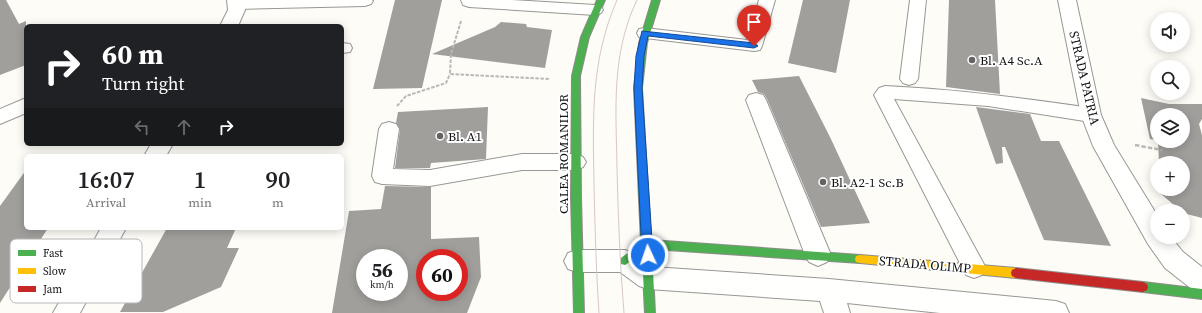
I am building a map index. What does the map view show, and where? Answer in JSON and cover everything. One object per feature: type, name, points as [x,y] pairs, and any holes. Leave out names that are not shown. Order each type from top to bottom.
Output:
[{"type":"main road","points":[[650,313],[638,88],[640,56],[645,33],[656,0]]},
{"type":"main road","name":"CALEA ROMANILOR","points":[[579,313],[577,261],[576,76],[578,59],[583,41],[598,5]]},
{"type":"main road","points":[[625,260],[647,244]]},
{"type":"main road","name":"STRADA OLIMP","points":[[647,244],[818,255],[974,268],[1202,294]]},
{"type":"street","name":"STRADA PATRIA","points":[[1067,0],[1091,115],[1104,146],[1150,225]]},
{"type":"street","points":[[230,24],[235,14],[237,2]]},
{"type":"street","points":[[756,100],[818,255]]},
{"type":"street","points":[[0,117],[24,106]]},
{"type":"street","points":[[108,239],[113,230]]},
{"type":"street","name":"STRADA PATRIA","points":[[1162,244],[1174,260],[1202,282]]},
{"type":"street","points":[[577,261],[625,260],[648,278],[833,302],[1056,313]]},
{"type":"street","points":[[66,313],[72,303]]},
{"type":"lane","points":[[645,33],[754,46],[767,0]]},
{"type":"lane","points":[[909,80],[918,0]]},
{"type":"lane","points":[[237,2],[364,1]]},
{"type":"lane","points":[[469,1],[598,5]]},
{"type":"lane","points":[[974,268],[883,95],[885,92],[920,93],[1091,115]]},
{"type":"lane","points":[[389,129],[382,176],[430,178],[522,162],[576,162]]},
{"type":"path","points":[[389,129],[392,114],[406,96],[446,83],[450,74],[449,64],[451,49],[469,1]]},
{"type":"path","points":[[450,74],[552,79]]},
{"type":"path","points":[[1133,145],[1162,150]]},
{"type":"building","points":[[0,0],[6,0],[19,24],[26,21],[26,24],[24,24],[24,66],[0,75]]},
{"type":"building","points":[[395,0],[442,0],[422,88],[373,89]]},
{"type":"building","points":[[803,0],[850,0],[836,73],[788,63]]},
{"type":"building","name":"Bl. A4 Sc.A","points":[[949,0],[995,0],[1000,94],[946,87]]},
{"type":"building","points":[[501,22],[526,24],[527,27],[552,30],[545,68],[432,54],[495,27]]},
{"type":"building","name":"Bl. A2-1 Sc.B","points":[[799,76],[830,137],[870,223],[821,227],[767,99],[764,94],[758,92],[752,80]]},
{"type":"building","points":[[1141,98],[1169,104],[1202,104],[1202,119],[1199,124],[1202,135],[1202,218],[1190,215],[1190,204],[1173,204],[1163,196],[1190,196],[1190,156],[1159,156],[1158,148],[1190,148],[1190,108],[1150,108],[1150,139]]},
{"type":"building","name":"Bl. A1","points":[[488,107],[486,159],[431,163],[430,168],[395,168],[400,129],[396,123],[398,112]]},
{"type":"building","points":[[976,107],[1030,114],[1041,141],[1059,141],[1111,246],[1044,240],[1005,147],[1002,147],[1003,163],[996,164]]},
{"type":"building","points":[[24,173],[24,230],[47,230],[41,239],[10,239],[10,287],[0,303],[0,206]]},
{"type":"building","points":[[385,186],[431,187],[431,239],[479,237],[481,277],[467,313],[332,313],[349,211],[381,209]]},
{"type":"building","points":[[166,230],[235,230],[227,248],[239,248],[221,287],[163,312],[120,312],[125,303],[142,303],[142,273]]},
{"type":"tram line","points":[[599,313],[596,265],[593,137],[595,91],[602,46],[608,23],[617,0]]},
{"type":"tram line","points":[[624,313],[620,258],[616,103],[619,61],[623,41],[637,0]]},
{"type":"traffic: fast","points":[[579,313],[576,197],[576,76],[585,37],[601,0]]},
{"type":"traffic: fast","points":[[650,313],[638,88],[643,43],[656,0]]},
{"type":"traffic: fast","points":[[625,261],[647,244],[860,259]]},
{"type":"traffic: fast","points":[[1143,287],[1202,294]]},
{"type":"traffic: slow","points":[[860,259],[1016,273]]},
{"type":"traffic: jam","points":[[1016,273],[1143,287]]},
{"type":"place","name":"Bl. A4 Sc.A","points":[[972,60]]},
{"type":"place","name":"Bl. A1","points":[[440,136]]},
{"type":"place","name":"Bl. A2-1 Sc.B","points":[[823,182]]},
{"type":"route","points":[[648,255],[638,88],[638,71],[645,33],[754,46]]}]
